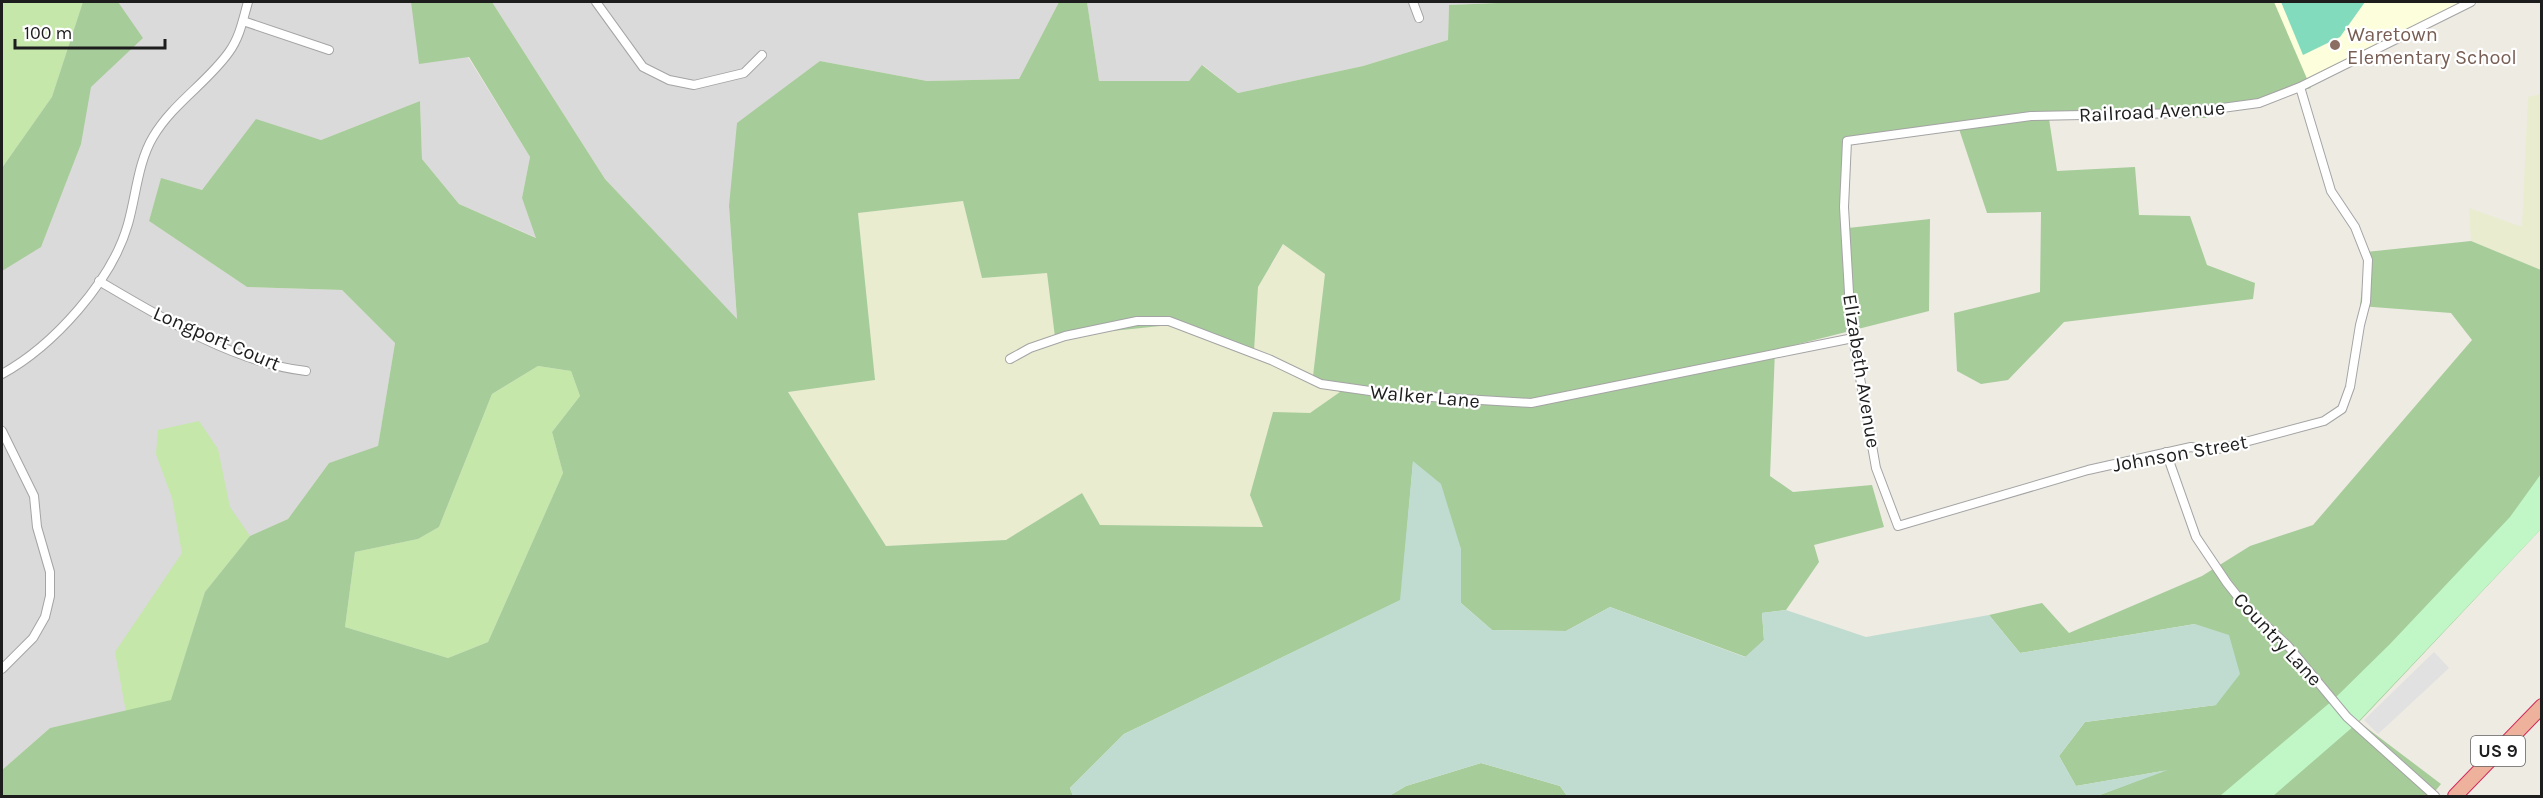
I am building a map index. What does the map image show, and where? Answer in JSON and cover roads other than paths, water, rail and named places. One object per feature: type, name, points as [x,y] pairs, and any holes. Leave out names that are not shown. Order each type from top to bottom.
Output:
[{"type":"highway","name":"US 9","points":[[2455,796],[2541,706]]},
{"type":"street","points":[[2,374],[48,343],[86,301],[128,227],[152,139],[164,120],[229,52],[243,21],[248,2]]},
{"type":"street","points":[[596,2],[643,67],[669,80],[694,84],[735,76],[744,73],[762,55]]},
{"type":"street","points":[[1413,2],[1419,18]]},
{"type":"street","name":"Railroad Avenue","points":[[1847,141],[2031,116],[2185,113],[2259,103],[2300,87],[2471,2]]},
{"type":"street","points":[[243,21],[329,50]]},
{"type":"street","name":"Johnson Street","points":[[1898,526],[2088,470],[2191,447],[2211,451],[2324,421],[2342,409],[2347,399],[2366,302],[2368,260],[2355,227],[2331,192],[2300,87]]},
{"type":"street","name":"Elizabeth Avenue","points":[[1847,141],[1844,207],[1853,338],[1876,468],[1898,526]]},
{"type":"street","name":"Longport Court","points":[[99,281],[192,332],[260,360],[306,371]]},
{"type":"street","name":"Walker Lane","points":[[1010,359],[1030,348],[1065,336],[1137,321],[1169,321],[1271,360],[1321,384],[1407,396],[1531,403],[1853,338]]},
{"type":"street","points":[[2,431],[34,496],[37,527],[50,572],[50,596],[45,617],[33,638],[2,669]]},
{"type":"street","name":"Country Lane","points":[[2166,452],[2196,537],[2227,583],[2246,607],[2288,646],[2348,717],[2435,796]]},
{"type":"place","name":"Waretown Elementary School","points":[[2335,45]]}]
